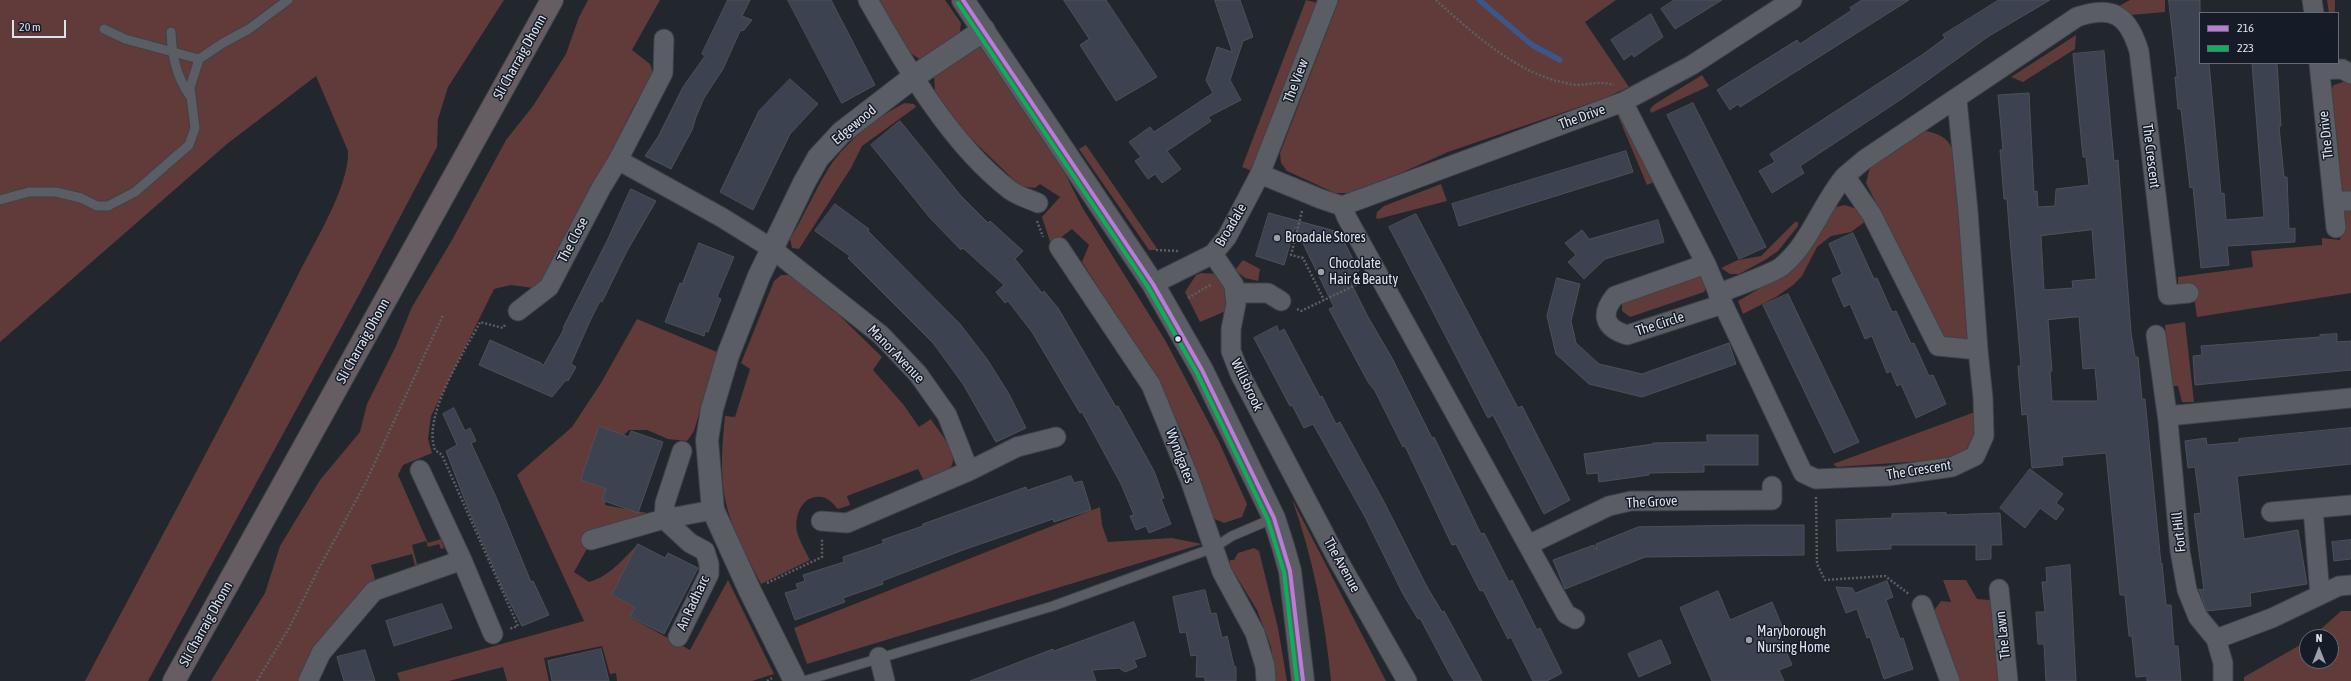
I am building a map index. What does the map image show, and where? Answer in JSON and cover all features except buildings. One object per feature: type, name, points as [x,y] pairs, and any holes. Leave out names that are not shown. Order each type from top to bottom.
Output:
[{"type":"highway","name":"Sli Charraig Dhonn","points":[[174,681],[552,0]]},
{"type":"street","points":[[868,0],[922,89],[963,145],[1011,191],[1038,203]]},
{"type":"street","points":[[963,0],[1153,284],[1202,370],[1274,518],[1290,571],[1303,681]]},
{"type":"street","name":"The Drive","points":[[1349,203],[1623,102],[1692,65],[1792,0]]},
{"type":"street","points":[[2312,0],[2314,12]]},
{"type":"street","name":"The View","points":[[1263,165],[1322,2]]},
{"type":"street","name":"The Crescent","points":[[1720,299],[1780,267],[1798,248],[1830,193],[1845,176],[1864,160],[1957,100],[2077,17],[2109,5],[2134,34],[2139,51],[2168,295],[2188,293]]},
{"type":"street","name":"Edgewood","points":[[795,681],[750,591],[713,510],[707,440],[712,409],[728,355],[772,248],[804,182],[818,158],[841,133],[915,76],[984,30]]},
{"type":"street","name":"The Close","points":[[518,311],[549,287],[601,188],[618,160],[663,73],[664,39]]},
{"type":"street","name":"The Drive","points":[[2336,228],[2342,201],[2320,66],[2342,69],[2351,74]]},
{"type":"street","name":"The Crescent","points":[[1810,476],[1888,476],[1952,467],[1975,456],[1984,436],[1983,398],[1957,100]]},
{"type":"street","points":[[1623,102],[1706,264],[1720,299],[1810,476]]},
{"type":"street","points":[[618,160],[721,217],[772,248]]},
{"type":"street","points":[[1263,165],[1307,193],[1349,203],[1347,218],[1566,614],[1575,619]]},
{"type":"street","name":"Broadale","points":[[1153,284],[1217,260],[1263,165]]},
{"type":"street","points":[[1845,176],[1872,215],[1938,346],[1978,350]]},
{"type":"street","name":"Wyndgates","points":[[1059,247],[1152,385],[1190,480],[1222,572],[1255,633],[1265,666],[1266,681]]},
{"type":"street","name":"Manor Avenue","points":[[772,248],[881,335],[918,374],[947,415],[969,471]]},
{"type":"street","name":"Willsbrook","points":[[1217,260],[1234,285],[1236,304],[1231,329],[1231,351],[1240,374],[1279,448]]},
{"type":"street","name":"The Circle","points":[[1706,264],[1615,296],[1607,306],[1606,320],[1614,331],[1627,335],[1720,299]]},
{"type":"street","points":[[1235,293],[1268,293],[1281,301]]},
{"type":"street","name":"Fort Hill","points":[[2156,335],[2168,416],[2180,551],[2187,590],[2198,617],[2216,639],[2223,663],[2223,681]]},
{"type":"street","points":[[2168,416],[2351,398]]},
{"type":"street","points":[[821,521],[847,523],[969,471],[1017,447],[1056,437]]},
{"type":"street","name":"The Avenue","points":[[1279,448],[1338,560],[1407,681]]},
{"type":"street","points":[[664,519],[665,503],[682,451]]},
{"type":"street","points":[[420,470],[462,560],[493,634]]},
{"type":"street","name":"The Grove","points":[[1528,546],[1609,506],[1631,501],[1772,500],[1772,486]]},
{"type":"street","points":[[2272,512],[2351,505]]},
{"type":"street","points":[[2313,509],[2320,595]]},
{"type":"street","points":[[591,540],[664,519],[713,510]]},
{"type":"street","name":"An Radharc","points":[[664,519],[690,543],[705,552],[709,564],[709,574],[678,637]]},
{"type":"street","points":[[308,681],[321,653],[374,591],[462,560]]},
{"type":"street","points":[[2216,639],[2255,626],[2339,586],[2351,585]]},
{"type":"street","name":"The Lawn","points":[[1999,589],[2008,681]]},
{"type":"street","points":[[1922,604],[1950,681]]},
{"type":"street","points":[[880,657],[885,681]]},
{"type":"lane","points":[[0,200],[28,192],[56,192],[81,198],[97,206],[108,206],[135,192],[189,145],[195,128],[190,88],[199,59],[223,43],[249,29],[288,0]]},
{"type":"lane","points":[[104,29],[125,39],[172,50],[199,59]]},
{"type":"lane","points":[[171,32],[172,50],[178,77],[191,98]]},
{"type":"lane","points":[[804,681],[1053,606],[1213,548],[1232,536],[1274,518]]},
{"type":"path","points":[[1436,0],[1478,38],[1489,43],[1529,72],[1576,85],[1608,83],[1616,86],[1623,102]]},
{"type":"path","points":[[1307,193],[1291,255],[1302,258],[1324,300]]},
{"type":"path","points":[[1038,203],[1037,221],[1049,254],[1059,247]]},
{"type":"path","points":[[1188,298],[1209,287],[1217,260]]},
{"type":"path","points":[[1281,301],[1301,311],[1378,274]]},
{"type":"path","points":[[493,634],[518,626],[442,455],[435,450],[431,431],[442,395],[480,322],[503,328],[518,311]]},
{"type":"path","points":[[258,681],[289,628],[318,570],[365,484],[443,315]]},
{"type":"path","points":[[1810,476],[1817,564],[1825,580],[1885,576],[1922,604]]},
{"type":"path","points":[[750,591],[822,557],[821,521]]},
{"type":"shaded area","points":[[0,0],[504,0],[448,87],[438,119],[437,147],[359,295],[148,681],[85,681],[329,216],[343,181],[347,165],[348,151],[316,76],[227,144],[0,342]]},
{"type":"shaded area","points":[[588,0],[660,0],[632,50],[650,64],[653,73],[633,108],[547,280],[533,288],[511,285],[494,289],[431,416],[428,439],[432,453],[403,465],[398,475],[428,543],[441,539],[444,548],[441,549],[439,544],[428,547],[426,541],[412,545],[417,564],[438,558],[415,566],[412,554],[371,565],[375,579],[368,585],[299,681],[211,681],[265,593],[280,546],[320,480],[360,432],[367,404],[396,346],[412,307],[452,240],[506,140],[533,106],[566,54],[579,17]]},
{"type":"shaded area","points":[[878,0],[945,0],[961,23],[960,32],[924,62],[909,52]]},
{"type":"shaded area","points":[[1306,0],[1326,5],[1260,174],[1242,167]]},
{"type":"shaded area","points":[[1339,0],[1616,0],[1585,22],[1629,87],[1605,98],[1448,152],[1401,173],[1348,193],[1335,193],[1287,171],[1281,163],[1280,153]]},
{"type":"shaded area","points":[[2130,0],[2165,0],[2165,12],[2131,15],[2119,11],[2119,6]]},
{"type":"shaded area","points":[[2327,0],[2335,0],[2335,12],[2329,12]]},
{"type":"shaded area","points":[[2076,35],[2075,49],[2023,82],[2011,77]]},
{"type":"shaded area","points":[[978,43],[1045,134],[1082,207],[1165,340],[1219,442],[1247,504],[1242,517],[1224,523],[1210,517],[1187,443],[1158,381],[1082,262],[1089,245],[1072,229],[1051,245],[1042,217],[1060,197],[1040,184],[1035,188],[1020,186],[950,118],[935,91],[934,75]]},
{"type":"shaded area","points":[[1702,75],[1709,86],[1651,113],[1650,109],[1655,104]]},
{"type":"shaded area","points":[[2346,81],[2351,83],[2351,194],[2344,193],[2339,186],[2331,89],[2334,85]]},
{"type":"shaded area","points":[[905,103],[914,104],[916,107],[862,146],[851,168],[799,249],[792,248],[790,239],[830,166],[837,157],[845,147],[874,122]]},
{"type":"shaded area","points":[[1619,110],[1656,181],[1647,185],[1616,111]]},
{"type":"shaded area","points":[[1926,131],[1940,136],[1948,142],[1953,152],[1956,167],[1969,339],[1947,344],[1866,183],[1870,167],[1915,133]]},
{"type":"shaded area","points":[[1086,145],[1156,247],[1156,250],[1149,250],[1079,149]]},
{"type":"shaded area","points":[[1441,184],[1447,201],[1378,219],[1376,218],[1377,212],[1384,206]]},
{"type":"shaded area","points":[[1845,205],[1857,209],[1866,221],[1851,232],[1831,236],[1817,247],[1802,276],[1793,285],[1776,297],[1743,314],[1738,301],[1783,275],[1828,212],[1836,207]]},
{"type":"shaded area","points":[[2345,211],[2351,211],[2351,293],[2197,317],[2192,284],[2178,285],[2178,277],[2253,267],[2251,251],[2322,245],[2322,238],[2340,240],[2340,218]]},
{"type":"shaded area","points":[[1795,222],[1798,222],[1798,226],[1778,251],[1765,260],[1739,274],[1730,274],[1721,268],[1738,260],[1761,256]]},
{"type":"shaded area","points":[[1243,260],[1260,269],[1258,281],[1245,278],[1235,270]]},
{"type":"shaded area","points":[[1201,273],[1218,274],[1226,280],[1226,311],[1200,322],[1185,292],[1196,275]]},
{"type":"shaded area","points":[[1700,273],[1707,286],[1704,292],[1630,317],[1622,311],[1622,302]]},
{"type":"shaded area","points":[[781,275],[791,275],[840,316],[882,357],[873,370],[903,404],[919,427],[931,419],[952,452],[953,460],[952,466],[947,471],[924,481],[918,469],[847,496],[850,505],[838,509],[824,498],[814,497],[809,499],[804,503],[798,513],[796,526],[797,532],[810,560],[761,584],[740,543],[731,521],[725,499],[722,479],[723,437],[725,416],[735,417],[750,369],[741,363],[774,281]]},
{"type":"shaded area","points":[[637,319],[717,352],[694,431],[687,441],[668,439],[647,430],[629,430],[624,435],[599,434],[582,480],[608,490],[605,505],[647,513],[598,529],[574,572],[589,582],[603,576],[610,572],[638,544],[612,595],[635,607],[631,618],[690,650],[728,580],[774,674],[752,681],[617,681],[616,673],[610,674],[602,646],[544,658],[549,681],[507,681],[503,667],[449,681],[400,681],[397,673],[584,621],[517,475],[572,427],[601,383]]},
{"type":"shaded area","points":[[2185,322],[2194,402],[2182,402],[2178,386],[2173,386],[2165,325]]},
{"type":"shaded area","points":[[1975,412],[1975,428],[1971,441],[1966,449],[1958,455],[1948,458],[1923,461],[1837,467],[1833,464]]},
{"type":"shaded area","points":[[1292,499],[1386,681],[1331,681],[1322,612],[1312,566]]},
{"type":"shaded area","points":[[1100,507],[1102,525],[1108,542],[1172,538],[1202,544],[807,664],[794,628]]},
{"type":"shaded area","points":[[1254,548],[1259,551],[1278,628],[1287,681],[1276,681],[1271,647],[1257,610],[1230,566],[1230,560],[1234,560],[1238,553]]},
{"type":"shaded area","points":[[1943,580],[1966,580],[1977,599],[1990,600],[1997,634],[2002,681],[1958,681],[1933,612],[1941,601],[1951,602]]},
{"type":"shaded area","points":[[2341,611],[2351,611],[2351,681],[2244,681],[2244,677],[2299,646],[2299,669],[2339,669],[2339,629],[2321,629]]},
{"type":"waterway","points":[[1479,0],[1532,45],[1560,60]]},
{"type":"transit line","name":"216","points":[[963,0],[1153,284],[1202,370],[1274,518],[1290,571],[1303,681]]},
{"type":"transit line","name":"223","points":[[958,3],[1148,287],[1197,373],[1268,520],[1284,572],[1297,681]]},
{"type":"place","name":"Broadale Stores","points":[[1277,238]]},
{"type":"place","name":"Chocolate Hair & Beauty","points":[[1321,272]]},
{"type":"place","name":"Maryborough Nursing Home","points":[[1749,640]]}]
